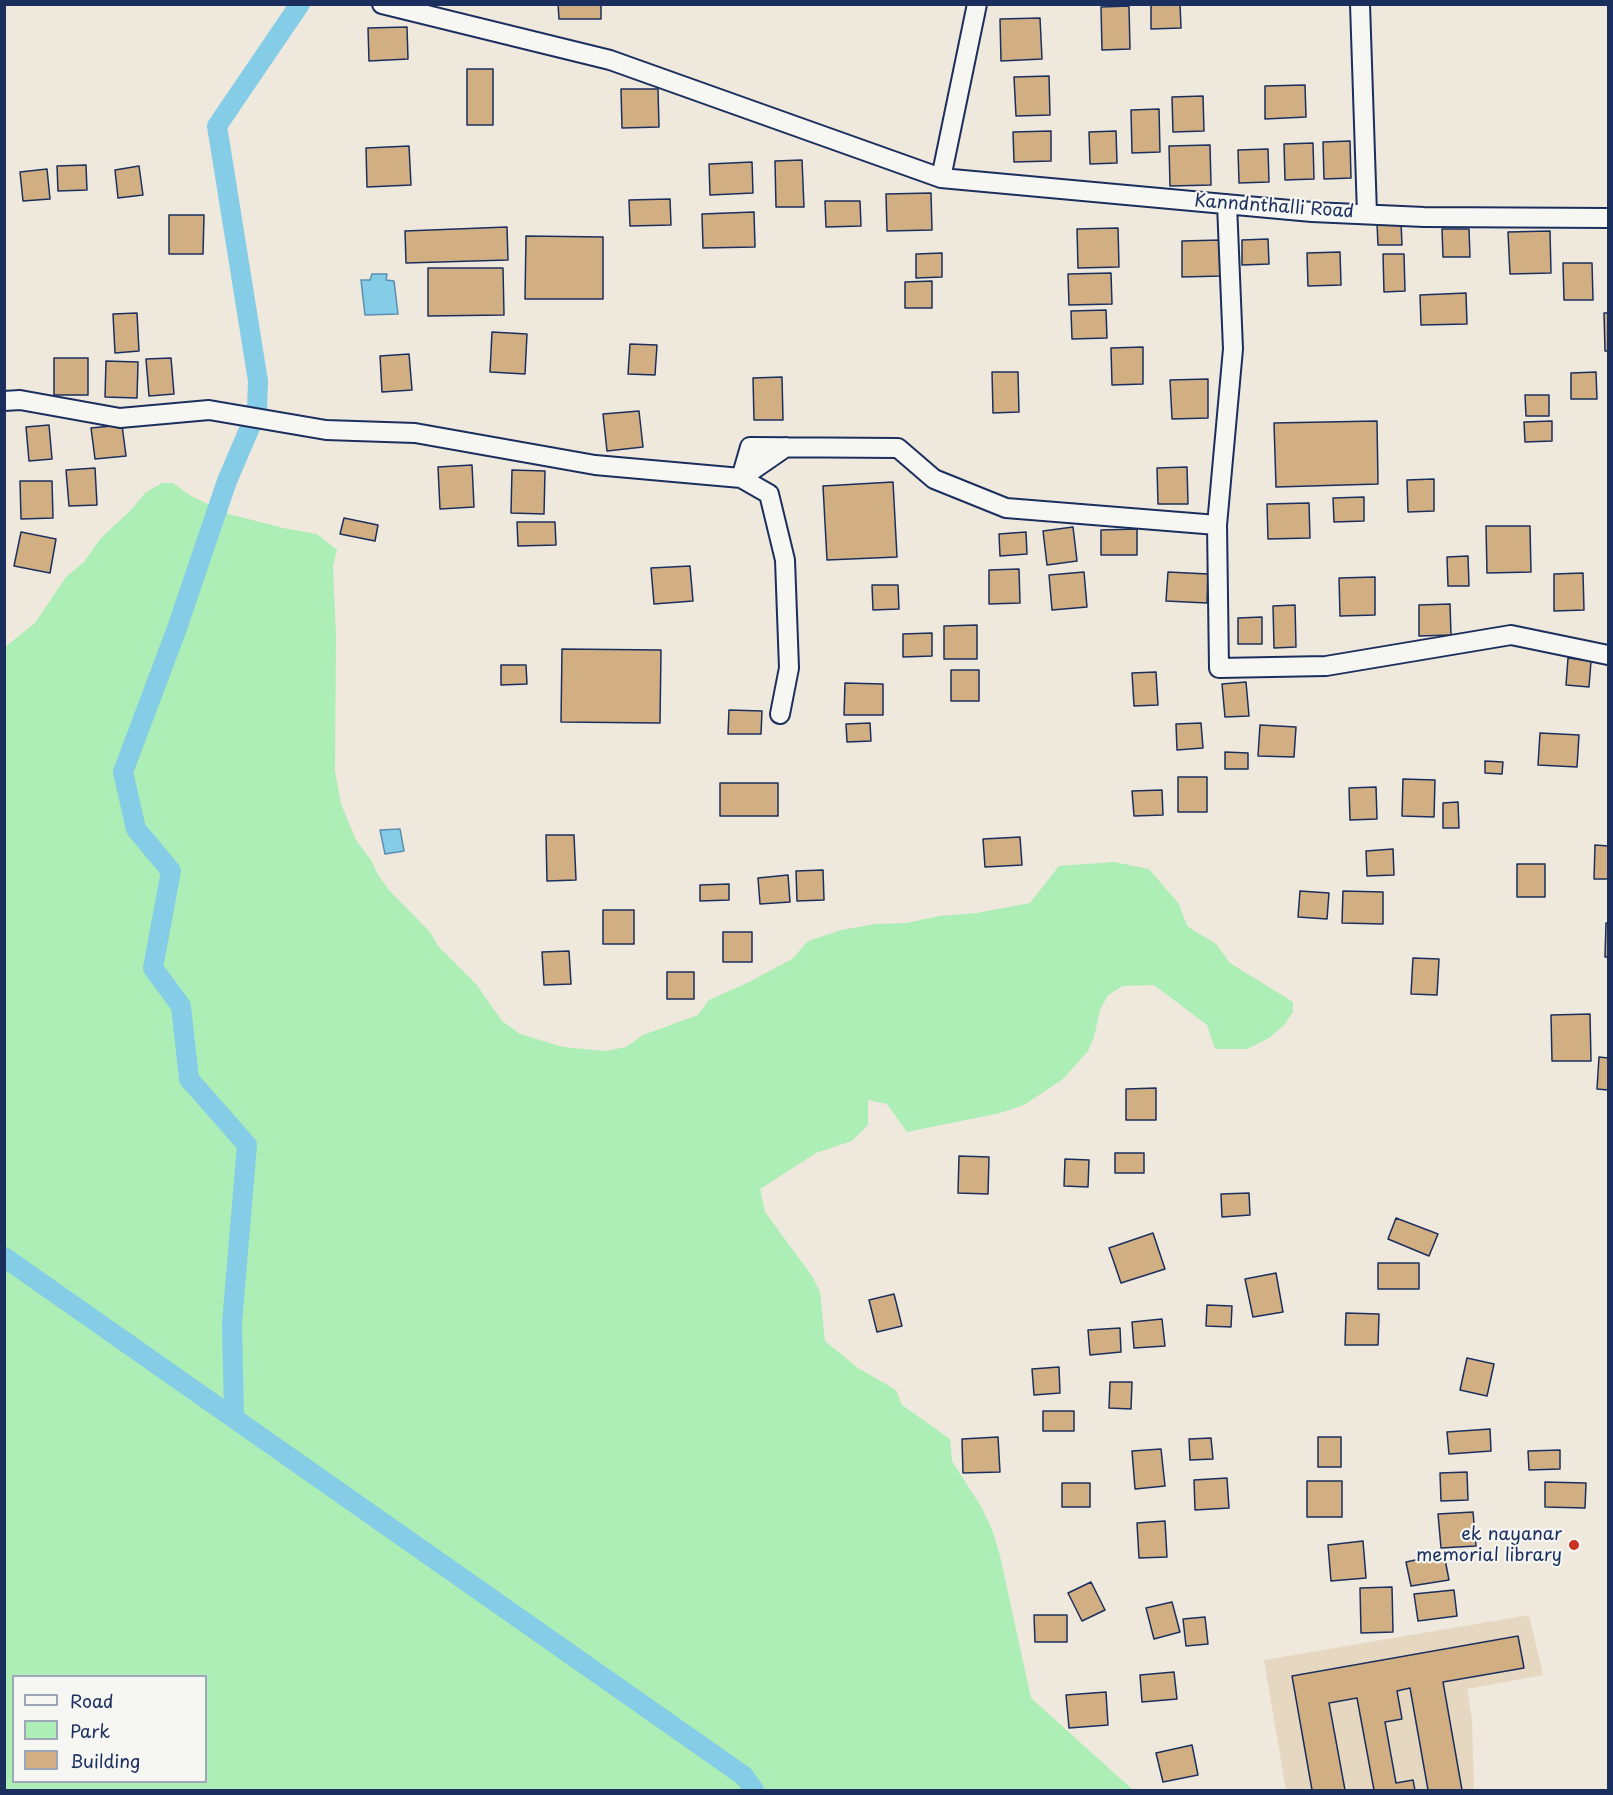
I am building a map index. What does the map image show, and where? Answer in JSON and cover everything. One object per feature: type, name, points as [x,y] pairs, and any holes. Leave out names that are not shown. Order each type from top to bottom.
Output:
[{"type":"street","name":"Kanndnthalli Road","points":[[382,4],[610,60],[940,178],[1312,212],[1424,217],[1608,218]]},
{"type":"street","points":[[940,178],[977,4]]},
{"type":"street","points":[[1360,4],[1367,214]]},
{"type":"street","points":[[1227,204],[1233,349],[1217,525],[1219,668],[1326,666],[1511,635],[1608,655]]},
{"type":"street","points":[[4,401],[20,400],[120,418],[210,410],[326,430],[415,433],[595,465],[741,478],[769,494],[785,560],[789,668],[780,714]]},
{"type":"street","points":[[741,478],[750,447],[898,448],[934,479],[1006,508],[1217,525]]},
{"type":"shaded area","points":[[1529,1615],[1543,1675],[1467,1689],[1472,1719],[1474,1790],[1286,1790],[1264,1660]]},
{"type":"green space","points":[[162,483],[173,483],[191,496],[229,514],[317,534],[337,550],[333,566],[336,636],[335,771],[341,804],[356,840],[389,890],[430,932],[438,946],[476,984],[502,1021],[520,1034],[563,1047],[605,1051],[626,1047],[643,1035],[698,1015],[709,1000],[792,959],[808,941],[841,930],[876,924],[906,923],[1030,903],[1059,866],[1114,862],[1149,869],[1179,904],[1187,926],[1216,944],[1230,963],[1293,1002],[1293,1012],[1284,1025],[1269,1038],[1247,1049],[1215,1049],[1207,1025],[1154,985],[1123,986],[1108,995],[1100,1010],[1094,1037],[1088,1051],[1063,1079],[1024,1105],[1000,1113],[907,1132],[887,1104],[868,1100],[868,1125],[852,1141],[816,1153],[760,1189],[765,1212],[812,1276],[820,1292],[825,1341],[858,1368],[896,1390],[902,1405],[950,1439],[952,1461],[982,1508],[993,1532],[1031,1698],[1133,1790],[5,1790],[5,647],[35,623],[66,577],[84,562],[100,539],[131,510],[145,493]]},
{"type":"water","points":[[372,274],[387,274],[386,280],[394,281],[398,314],[365,315],[361,280],[370,280]]},
{"type":"water","points":[[400,829],[404,851],[385,854],[380,830]]},
{"type":"building","points":[[558,4],[601,4],[601,19],[559,19]]},
{"type":"building","points":[[1151,4],[1180,4],[1181,28],[1151,29]]},
{"type":"building","points":[[1129,6],[1130,49],[1102,50],[1101,7]]},
{"type":"building","points":[[1040,18],[1042,59],[1001,61],[1000,19]]},
{"type":"building","points":[[407,27],[408,59],[369,61],[368,28]]},
{"type":"building","points":[[467,69],[493,69],[493,125],[467,125]]},
{"type":"building","points":[[1049,76],[1050,115],[1016,116],[1014,77]]},
{"type":"building","points":[[1305,85],[1306,117],[1265,119],[1265,86]]},
{"type":"building","points":[[621,89],[658,89],[659,127],[622,128]]},
{"type":"building","points":[[1203,96],[1204,131],[1173,132],[1172,97]]},
{"type":"building","points":[[1159,109],[1160,152],[1132,153],[1131,110]]},
{"type":"building","points":[[1051,131],[1051,161],[1014,162],[1013,132]]},
{"type":"building","points":[[1116,131],[1117,163],[1090,164],[1089,132]]},
{"type":"building","points":[[1350,141],[1351,178],[1324,179],[1323,142]]},
{"type":"building","points":[[1313,143],[1314,179],[1285,180],[1284,144]]},
{"type":"building","points":[[1210,145],[1211,185],[1170,186],[1169,146]]},
{"type":"building","points":[[409,146],[411,185],[367,187],[366,148]]},
{"type":"building","points":[[1268,149],[1269,182],[1239,183],[1238,150]]},
{"type":"building","points":[[802,160],[804,207],[776,207],[775,161]]},
{"type":"building","points":[[752,162],[753,193],[710,195],[709,164]]},
{"type":"building","points":[[86,165],[87,190],[58,191],[57,166]]},
{"type":"building","points":[[139,166],[143,195],[118,198],[115,170]]},
{"type":"building","points":[[47,169],[50,199],[23,201],[20,172]]},
{"type":"building","points":[[931,193],[932,230],[887,231],[886,194]]},
{"type":"building","points":[[670,199],[671,225],[630,226],[629,200]]},
{"type":"building","points":[[825,201],[860,201],[861,226],[826,227]]},
{"type":"building","points":[[754,212],[755,247],[703,248],[702,214]]},
{"type":"building","points":[[169,215],[204,215],[203,254],[169,254]]},
{"type":"building","points":[[1401,222],[1402,245],[1378,245],[1377,223]]},
{"type":"building","points":[[507,227],[508,260],[406,263],[405,231]]},
{"type":"building","points":[[1118,228],[1119,267],[1078,268],[1077,229]]},
{"type":"building","points":[[1442,229],[1469,229],[1470,257],[1443,257]]},
{"type":"building","points":[[1550,231],[1551,273],[1510,274],[1508,232]]},
{"type":"building","points":[[526,236],[603,237],[603,299],[525,299]]},
{"type":"building","points":[[1268,239],[1269,264],[1242,265],[1242,240]]},
{"type":"building","points":[[1221,240],[1222,276],[1182,277],[1182,241]]},
{"type":"building","points":[[1340,252],[1341,285],[1308,286],[1307,253]]},
{"type":"building","points":[[942,253],[942,277],[916,278],[916,254]]},
{"type":"building","points":[[1383,254],[1404,254],[1405,291],[1384,292]]},
{"type":"building","points":[[1563,263],[1592,263],[1593,300],[1564,300]]},
{"type":"building","points":[[428,268],[503,268],[504,315],[428,316]]},
{"type":"building","points":[[1111,273],[1112,304],[1069,305],[1068,274]]},
{"type":"building","points":[[932,281],[932,308],[905,308],[905,282]]},
{"type":"building","points":[[1466,293],[1467,324],[1421,325],[1420,295]]},
{"type":"building","points":[[1106,310],[1107,338],[1072,339],[1071,311]]},
{"type":"building","points":[[137,313],[139,351],[115,353],[113,314]]},
{"type":"building","points":[[1604,313],[1608,313],[1608,351],[1605,351]]},
{"type":"building","points":[[492,332],[527,334],[525,374],[490,372]]},
{"type":"building","points":[[630,344],[657,345],[655,375],[628,374]]},
{"type":"building","points":[[1143,347],[1143,384],[1112,385],[1111,348]]},
{"type":"building","points":[[409,354],[412,390],[382,392],[380,356]]},
{"type":"building","points":[[54,358],[88,358],[88,395],[54,395]]},
{"type":"building","points":[[171,358],[174,394],[149,396],[146,359]]},
{"type":"building","points":[[106,361],[138,362],[137,398],[105,397]]},
{"type":"building","points":[[992,372],[1018,372],[1019,412],[993,413]]},
{"type":"building","points":[[1596,372],[1597,399],[1571,399],[1571,373]]},
{"type":"building","points":[[782,377],[783,420],[754,420],[753,378]]},
{"type":"building","points":[[1208,379],[1208,418],[1172,419],[1170,380]]},
{"type":"building","points":[[1525,395],[1549,395],[1549,416],[1526,416]]},
{"type":"building","points":[[639,411],[643,447],[607,451],[603,414]]},
{"type":"building","points":[[1377,421],[1378,484],[1276,487],[1274,423]]},
{"type":"building","points":[[1552,421],[1552,441],[1525,442],[1524,422]]},
{"type":"building","points":[[49,425],[52,459],[29,461],[26,427]]},
{"type":"building","points":[[122,425],[126,456],[95,459],[91,428]]},
{"type":"building","points":[[472,465],[474,507],[440,509],[438,467]]},
{"type":"building","points":[[1187,467],[1188,504],[1158,504],[1157,468]]},
{"type":"building","points":[[95,468],[97,505],[69,506],[66,470]]},
{"type":"building","points":[[512,470],[545,471],[544,514],[511,513]]},
{"type":"building","points":[[1434,479],[1434,511],[1408,512],[1407,480]]},
{"type":"building","points":[[20,481],[52,481],[53,518],[21,519]]},
{"type":"building","points":[[893,482],[897,557],[827,560],[823,486]]},
{"type":"building","points":[[1364,497],[1364,521],[1334,522],[1333,498]]},
{"type":"building","points":[[1309,503],[1310,538],[1268,539],[1267,504]]},
{"type":"building","points":[[344,518],[378,525],[375,541],[340,534]]},
{"type":"building","points":[[517,522],[555,522],[556,545],[518,546]]},
{"type":"building","points":[[1486,526],[1530,526],[1531,572],[1487,573]]},
{"type":"building","points":[[1073,527],[1077,561],[1047,565],[1043,531]]},
{"type":"building","points":[[1137,529],[1137,555],[1101,555],[1101,530]]},
{"type":"building","points":[[21,532],[56,539],[50,573],[14,566]]},
{"type":"building","points":[[1026,532],[1027,554],[1000,556],[999,534]]},
{"type":"building","points":[[1468,556],[1469,586],[1448,586],[1447,557]]},
{"type":"building","points":[[690,566],[693,601],[654,604],[651,568]]},
{"type":"building","points":[[1019,569],[1020,603],[989,604],[989,570]]},
{"type":"building","points":[[1084,572],[1087,607],[1052,610],[1049,575]]},
{"type":"building","points":[[1168,572],[1208,574],[1207,603],[1166,601]]},
{"type":"building","points":[[1583,573],[1584,610],[1554,611],[1554,574]]},
{"type":"building","points":[[1375,577],[1375,615],[1340,616],[1339,578]]},
{"type":"building","points":[[872,585],[898,585],[899,609],[873,610]]},
{"type":"building","points":[[1450,604],[1451,635],[1419,636],[1419,605]]},
{"type":"building","points":[[1295,605],[1296,647],[1274,648],[1273,606]]},
{"type":"building","points":[[1262,617],[1262,644],[1238,644],[1238,618]]},
{"type":"building","points":[[977,625],[977,659],[944,659],[944,626]]},
{"type":"building","points":[[932,633],[932,656],[903,657],[903,634]]},
{"type":"building","points":[[562,649],[661,650],[660,723],[561,722]]},
{"type":"building","points":[[1568,658],[1591,661],[1589,687],[1566,685]]},
{"type":"building","points":[[501,665],[526,665],[527,684],[501,685]]},
{"type":"building","points":[[951,670],[979,670],[979,701],[951,701]]},
{"type":"building","points":[[1156,672],[1158,705],[1134,706],[1132,673]]},
{"type":"building","points":[[1246,682],[1249,716],[1225,717],[1222,684]]},
{"type":"building","points":[[845,683],[883,684],[883,715],[844,715]]},
{"type":"building","points":[[729,710],[762,711],[761,734],[728,734]]},
{"type":"building","points":[[870,723],[871,741],[847,742],[846,724]]},
{"type":"building","points":[[1201,723],[1203,748],[1177,750],[1176,724]]},
{"type":"building","points":[[1260,725],[1296,727],[1294,757],[1258,756]]},
{"type":"building","points":[[1540,733],[1579,735],[1577,767],[1538,765]]},
{"type":"building","points":[[1225,752],[1248,753],[1248,769],[1225,769]]},
{"type":"building","points":[[1485,761],[1503,762],[1502,774],[1485,773]]},
{"type":"building","points":[[1178,777],[1207,777],[1207,812],[1178,812]]},
{"type":"building","points":[[1403,779],[1435,780],[1434,817],[1402,816]]},
{"type":"building","points":[[720,783],[778,783],[778,816],[720,816]]},
{"type":"building","points":[[1376,787],[1377,819],[1350,820],[1349,788]]},
{"type":"building","points":[[1162,790],[1163,815],[1134,816],[1132,791]]},
{"type":"building","points":[[1458,802],[1459,828],[1443,828],[1443,803]]},
{"type":"building","points":[[546,835],[574,835],[576,880],[547,881]]},
{"type":"building","points":[[1020,837],[1022,865],[985,867],[983,839]]},
{"type":"building","points":[[1595,845],[1608,846],[1608,879],[1594,879]]},
{"type":"building","points":[[1393,849],[1394,875],[1367,876],[1366,851]]},
{"type":"building","points":[[1517,864],[1545,864],[1545,897],[1517,897]]},
{"type":"building","points":[[823,870],[824,900],[797,901],[796,871]]},
{"type":"building","points":[[788,875],[790,902],[760,904],[758,878]]},
{"type":"building","points":[[729,884],[729,900],[700,901],[700,885]]},
{"type":"building","points":[[1300,891],[1329,893],[1327,919],[1298,917]]},
{"type":"building","points":[[1343,891],[1383,892],[1383,924],[1342,923]]},
{"type":"building","points":[[603,910],[634,910],[634,944],[603,944]]},
{"type":"building","points":[[1606,923],[1608,923],[1608,957],[1605,957]]},
{"type":"building","points":[[723,932],[752,932],[752,962],[723,962]]},
{"type":"building","points":[[569,951],[571,984],[544,985],[542,952]]},
{"type":"building","points":[[1413,958],[1439,959],[1437,995],[1411,994]]},
{"type":"building","points":[[667,972],[694,972],[694,999],[667,999]]},
{"type":"building","points":[[1590,1014],[1591,1061],[1552,1061],[1551,1015]]},
{"type":"building","points":[[1599,1057],[1608,1058],[1608,1090],[1597,1089]]},
{"type":"building","points":[[1156,1088],[1156,1120],[1126,1120],[1126,1089]]},
{"type":"building","points":[[1115,1153],[1144,1153],[1144,1173],[1115,1173]]},
{"type":"building","points":[[959,1156],[989,1157],[988,1194],[958,1193]]},
{"type":"building","points":[[1065,1159],[1089,1160],[1088,1187],[1064,1186]]},
{"type":"building","points":[[1249,1193],[1250,1215],[1222,1217],[1221,1194]]},
{"type":"building","points":[[1396,1218],[1438,1234],[1429,1256],[1388,1239]]},
{"type":"building","points":[[1153,1233],[1165,1269],[1121,1283],[1109,1248]]},
{"type":"building","points":[[1378,1263],[1419,1263],[1419,1289],[1378,1289]]},
{"type":"building","points":[[1276,1273],[1283,1312],[1253,1317],[1245,1279]]},
{"type":"building","points":[[894,1294],[902,1326],[877,1332],[869,1300]]},
{"type":"building","points":[[1207,1305],[1232,1306],[1231,1327],[1206,1326]]},
{"type":"building","points":[[1346,1313],[1379,1314],[1378,1345],[1345,1345]]},
{"type":"building","points":[[1162,1319],[1165,1346],[1134,1348],[1132,1322]]},
{"type":"building","points":[[1120,1328],[1121,1352],[1090,1355],[1088,1330]]},
{"type":"building","points":[[1467,1358],[1494,1364],[1487,1396],[1460,1390]]},
{"type":"building","points":[[1059,1367],[1060,1393],[1034,1395],[1032,1369]]},
{"type":"building","points":[[1110,1382],[1132,1382],[1131,1409],[1109,1408]]},
{"type":"building","points":[[1043,1411],[1074,1411],[1074,1431],[1043,1431]]},
{"type":"building","points":[[1490,1429],[1491,1451],[1449,1454],[1447,1432]]},
{"type":"building","points":[[998,1437],[1000,1472],[963,1473],[962,1439]]},
{"type":"building","points":[[1318,1437],[1341,1437],[1341,1467],[1318,1467]]},
{"type":"building","points":[[1211,1438],[1213,1459],[1190,1460],[1189,1439]]},
{"type":"building","points":[[1161,1449],[1165,1486],[1135,1489],[1132,1451]]},
{"type":"building","points":[[1560,1450],[1560,1469],[1529,1470],[1528,1451]]},
{"type":"building","points":[[1467,1472],[1468,1500],[1441,1501],[1440,1473]]},
{"type":"building","points":[[1227,1478],[1229,1508],[1195,1510],[1194,1480]]},
{"type":"building","points":[[1307,1481],[1342,1481],[1342,1517],[1307,1517]]},
{"type":"building","points":[[1545,1482],[1586,1483],[1585,1508],[1545,1507]]},
{"type":"building","points":[[1062,1483],[1090,1483],[1090,1507],[1062,1507]]},
{"type":"building","points":[[1473,1512],[1476,1546],[1441,1548],[1438,1514]]},
{"type":"building","points":[[1165,1521],[1167,1557],[1139,1558],[1137,1523]]},
{"type":"building","points":[[1363,1541],[1366,1578],[1331,1581],[1328,1545]]},
{"type":"building","points":[[1444,1554],[1449,1580],[1411,1586],[1406,1562]]},
{"type":"building","points":[[1091,1582],[1105,1610],[1082,1621],[1068,1593]]},
{"type":"building","points":[[1392,1587],[1393,1632],[1361,1633],[1360,1588]]},
{"type":"building","points":[[1454,1590],[1457,1616],[1418,1621],[1414,1594]]},
{"type":"building","points":[[1172,1602],[1180,1632],[1154,1639],[1146,1608]]},
{"type":"building","points":[[1034,1615],[1067,1615],[1067,1642],[1035,1642]]},
{"type":"building","points":[[1205,1617],[1208,1644],[1186,1646],[1183,1619]]},
{"type":"building","points":[[1518,1636],[1524,1668],[1443,1682],[1462,1790],[1428,1790],[1410,1688],[1397,1691],[1402,1719],[1385,1722],[1396,1783],[1413,1780],[1415,1790],[1374,1790],[1357,1698],[1329,1703],[1345,1790],[1312,1790],[1292,1676]]},
{"type":"building","points":[[1174,1672],[1177,1699],[1142,1702],[1140,1675]]},
{"type":"building","points":[[1106,1692],[1108,1725],[1069,1728],[1066,1695]]},
{"type":"building","points":[[1192,1745],[1198,1775],[1163,1782],[1156,1753]]},
{"type":"waterway","points":[[257,410],[258,381],[217,126],[300,4]]},
{"type":"waterway","points":[[234,1418],[232,1323],[247,1145],[189,1079],[181,1006],[153,968],[171,871],[136,829],[123,772],[176,631],[227,481],[251,425]]},
{"type":"waterway","points":[[236,460],[249,432]]},
{"type":"waterway","points":[[4,1257],[744,1776],[754,1790]]},
{"type":"place","name":"ek nayanar memorial library","points":[[1574,1545]]}]
